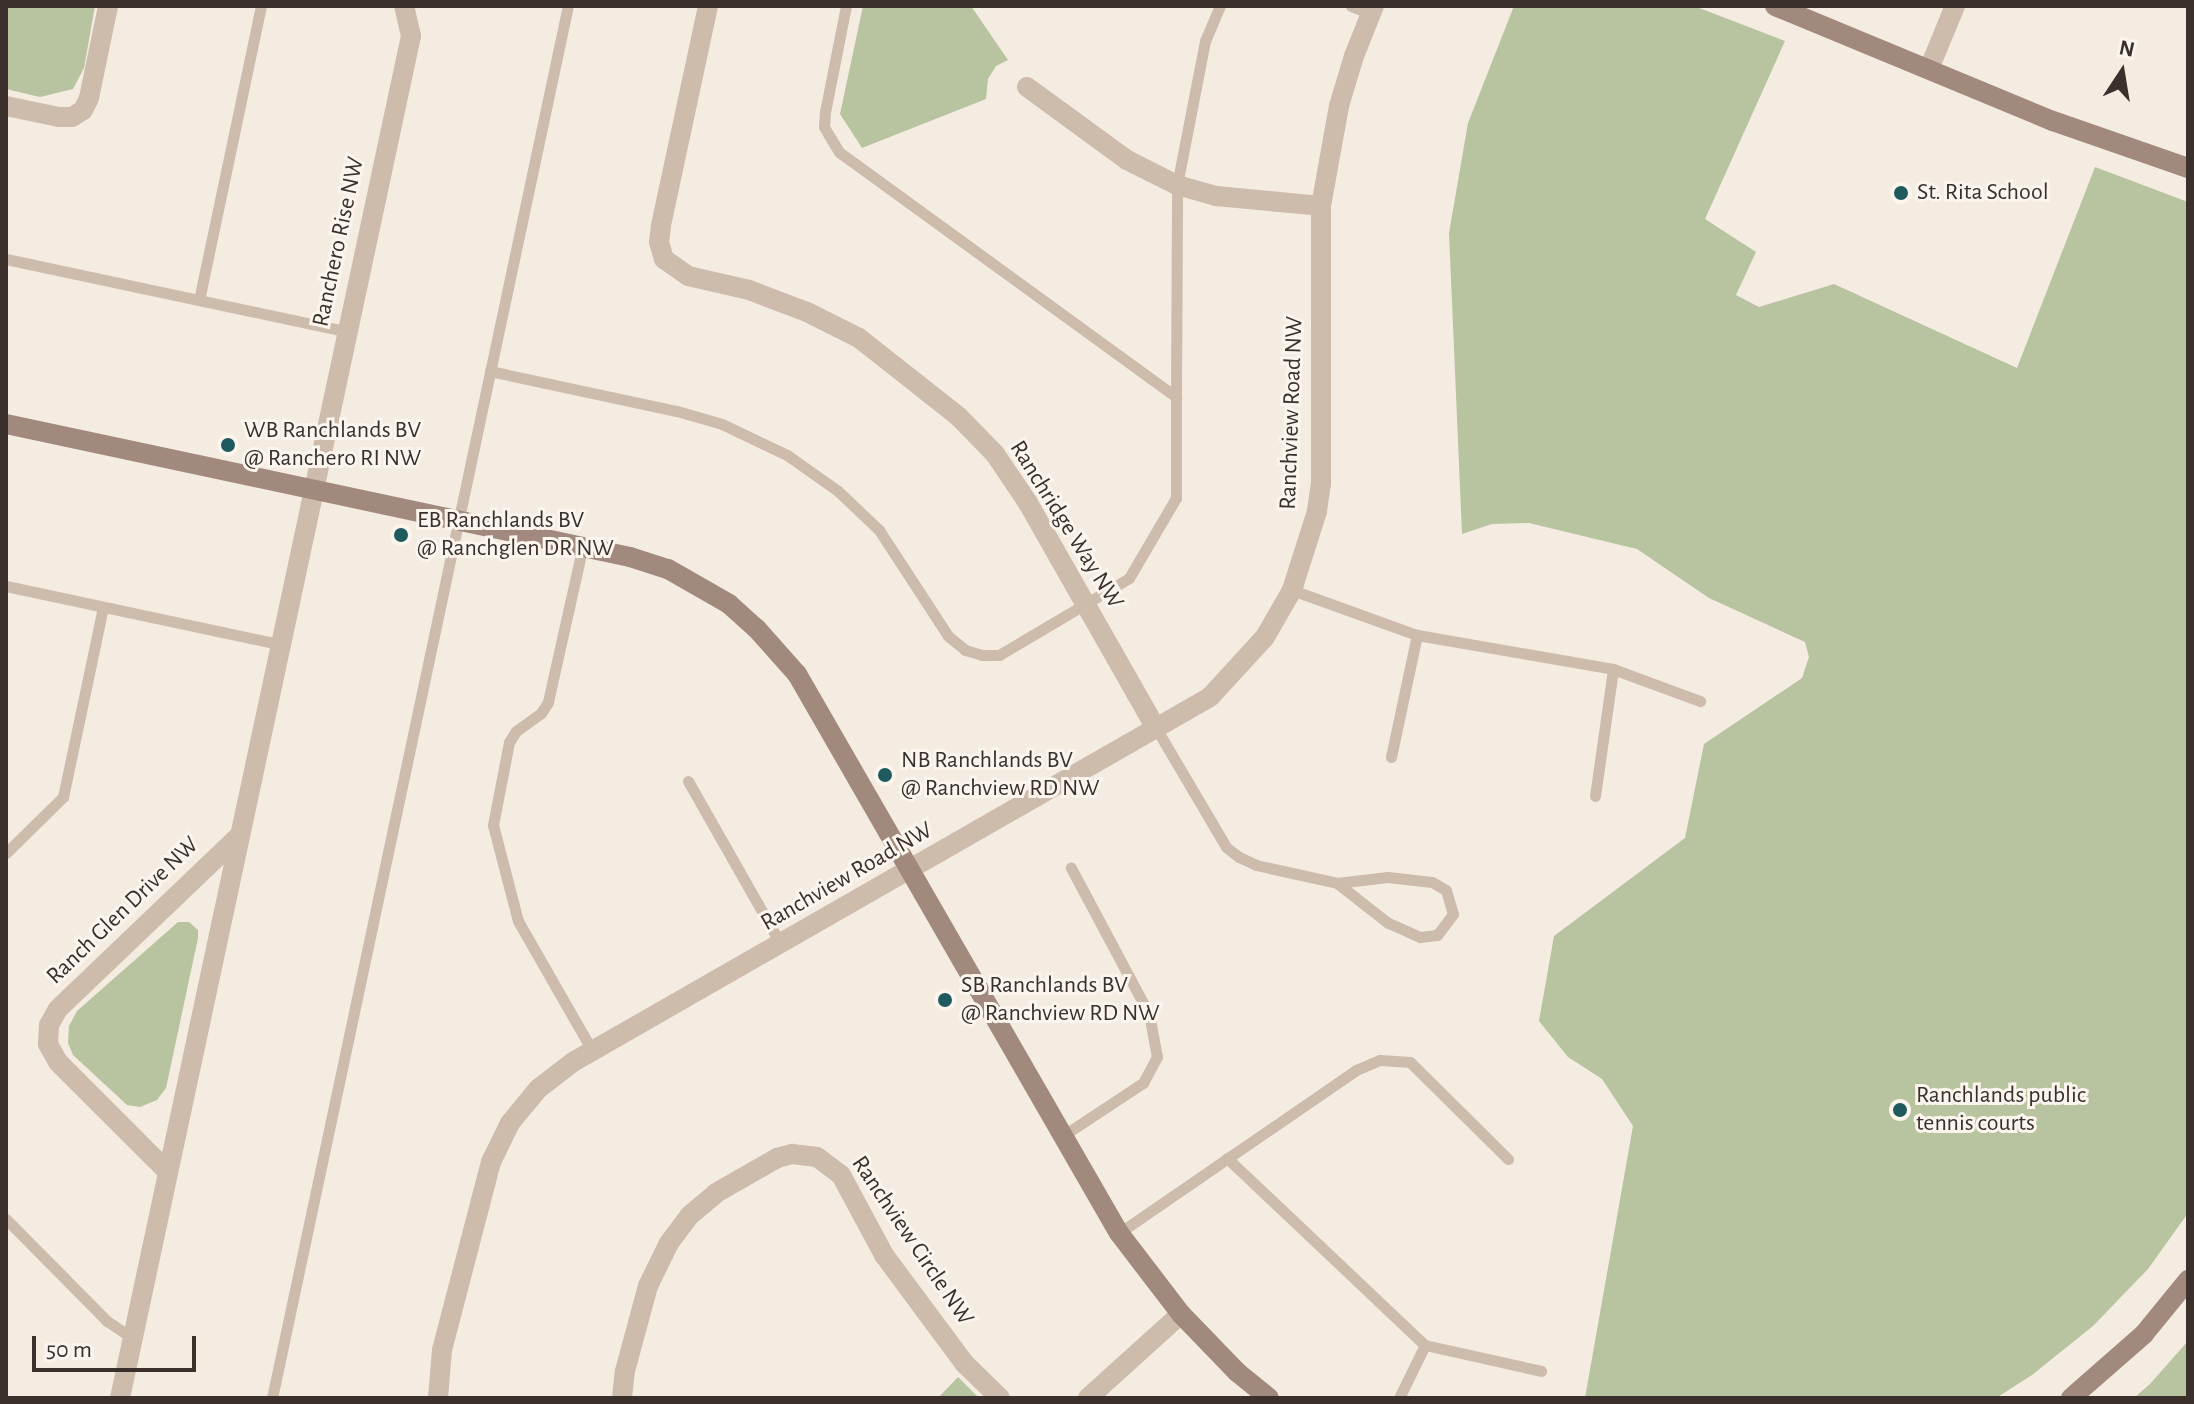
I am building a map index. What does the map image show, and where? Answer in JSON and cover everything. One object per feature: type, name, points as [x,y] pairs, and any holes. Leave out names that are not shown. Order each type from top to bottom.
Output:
[{"type":"street","points":[[6,106],[65,118],[83,110],[89,98],[108,6]]},
{"type":"street","name":"Ranchero Rise NW","points":[[312,489],[411,36],[404,6]]},
{"type":"street","name":"Ranchridge Way NW","points":[[708,6],[661,226],[659,242],[664,259],[688,276],[749,290],[807,312],[859,338],[959,417],[995,454],[1086,603],[1156,728]]},
{"type":"street","points":[[1775,6],[2053,121],[2188,168]]},
{"type":"street","points":[[1929,69],[1955,6]]},
{"type":"street","name":"Ranchview Road NW","points":[[438,1398],[442,1350],[500,1142],[523,1105],[538,1089],[555,1074],[1210,697],[1230,679],[1265,637],[1292,590],[1311,538],[1321,484],[1321,206],[1339,106],[1373,10]]},
{"type":"street","points":[[1027,87],[1127,160],[1177,185],[1216,196],[1321,206]]},
{"type":"street","points":[[6,424],[583,545],[668,569],[729,604],[756,628],[797,674],[1119,1233],[1181,1314],[1237,1372],[1269,1398]]},
{"type":"street","name":"Ranch Glen Drive NW","points":[[120,1398],[312,489]]},
{"type":"street","name":"Ranch Glen Drive NW","points":[[167,1171],[58,1062],[48,1044],[49,1025],[58,1009],[238,837]]},
{"type":"street","name":"Ranchview Circle NW","points":[[622,1398],[625,1371],[648,1286],[669,1243],[689,1216],[716,1193],[777,1158],[792,1154],[817,1157],[841,1175],[884,1255],[965,1364],[1000,1398]]},
{"type":"street","points":[[2071,1398],[2144,1334],[2188,1280]]},
{"type":"street","points":[[1088,1398],[1181,1314]]},
{"type":"lane","points":[[199,300],[261,6]]},
{"type":"lane","points":[[272,1398],[568,6]]},
{"type":"lane","points":[[846,6],[824,127],[839,152],[1176,397]]},
{"type":"lane","points":[[490,371],[677,411],[722,424],[787,455],[838,491],[879,530],[921,589],[948,636],[965,650],[999,655],[1129,578],[1176,498],[1177,185],[1205,41],[1220,6]]},
{"type":"lane","points":[[1351,6],[1373,10]]},
{"type":"lane","points":[[6,259],[346,331]]},
{"type":"lane","points":[[583,545],[548,702],[541,713],[516,731],[509,742],[493,825],[518,921],[593,1052]]},
{"type":"lane","points":[[6,586],[279,644]]},
{"type":"lane","points":[[1292,590],[1417,635],[1613,669],[1700,701]]},
{"type":"lane","points":[[6,853],[63,797],[103,607]]},
{"type":"lane","points":[[1391,757],[1417,635]]},
{"type":"lane","points":[[1595,796],[1613,669]]},
{"type":"lane","points":[[1156,728],[1226,847],[1239,857],[1256,865],[1337,883],[1388,877],[1432,882],[1446,890],[1453,914],[1437,935],[1420,937],[1388,923],[1337,883]]},
{"type":"lane","points":[[688,781],[781,945]]},
{"type":"lane","points":[[1064,1135],[1143,1083],[1157,1057],[1149,1014],[1071,868]]},
{"type":"lane","points":[[1119,1233],[1356,1070],[1380,1060],[1410,1062],[1508,1159]]},
{"type":"lane","points":[[1227,1158],[1425,1345],[1541,1371]]},
{"type":"lane","points":[[6,1219],[107,1321],[132,1338]]},
{"type":"lane","points":[[1399,1398],[1425,1345]]},
{"type":"green space","points":[[6,6],[95,6],[84,68],[73,89],[40,97],[6,89]]},
{"type":"green space","points":[[863,6],[971,6],[1008,60],[996,66],[988,79],[986,99],[862,148],[840,114]]},
{"type":"green space","points":[[1514,6],[1694,6],[1785,41],[1705,219],[1756,252],[1736,295],[1759,307],[1834,284],[2017,368],[2095,167],[2188,202],[2188,1213],[2148,1269],[2093,1326],[2032,1375],[1996,1398],[1585,1398],[1633,1126],[1602,1079],[1568,1057],[1539,1021],[1554,936],[1685,838],[1704,744],[1802,678],[1809,657],[1805,642],[1709,598],[1637,549],[1529,523],[1492,524],[1462,534],[1449,233],[1468,123]]},
{"type":"green space","points":[[178,922],[189,922],[198,930],[198,938],[166,1088],[157,1100],[140,1107],[127,1105],[73,1055],[68,1043],[69,1026],[77,1011]]},
{"type":"green space","points":[[2188,1341],[2188,1398],[2134,1398],[2150,1384]]},
{"type":"green space","points":[[958,1377],[979,1398],[938,1398]]},
{"type":"place","name":"St. Rita School","points":[[1901,193]]},
{"type":"place","name":"WB Ranchlands BV @ Ranchero RI NW","points":[[228,445]]},
{"type":"place","name":"EB Ranchlands BV @ Ranchglen DR NW","points":[[401,535]]},
{"type":"place","name":"NB Ranchlands BV @ Ranchview RD NW","points":[[885,775]]},
{"type":"place","name":"SB Ranchlands BV @ Ranchview RD NW","points":[[945,1000]]},
{"type":"place","name":"Ranchlands public tennis courts","points":[[1900,1110]]}]
